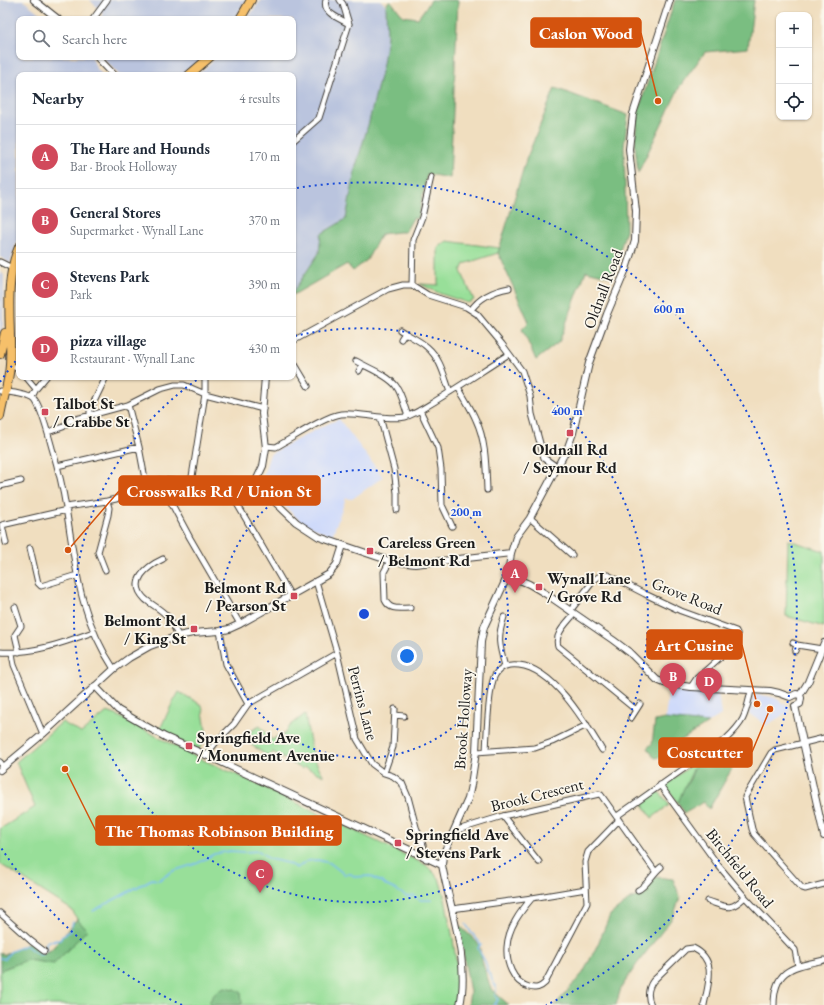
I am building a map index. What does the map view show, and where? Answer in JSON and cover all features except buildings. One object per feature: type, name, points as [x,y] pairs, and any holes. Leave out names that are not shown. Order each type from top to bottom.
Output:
[{"type":"highway","points":[[242,16],[251,0]]},
{"type":"highway","points":[[192,72],[206,60]]},
{"type":"highway","points":[[0,416],[3,391],[10,364],[8,311],[9,285],[16,256]]},
{"type":"highway","points":[[0,354],[4,341],[8,311]]},
{"type":"highway","points":[[0,358],[10,364]]},
{"type":"street","points":[[34,0],[54,16]]},
{"type":"street","points":[[95,16],[107,0]]},
{"type":"street","points":[[326,0],[326,9],[349,24]]},
{"type":"street","points":[[296,138],[319,118],[349,24],[343,4],[340,0]]},
{"type":"street","name":"Oldnall Road","points":[[508,575],[511,553],[516,537],[530,518],[568,447],[573,433],[589,363],[626,269],[635,241],[636,211],[630,149],[633,114],[670,0]]},
{"type":"street","points":[[100,60],[111,72]]},
{"type":"street","points":[[412,285],[413,240],[422,217],[431,177]]},
{"type":"street","points":[[0,262],[12,268]]},
{"type":"street","points":[[296,340],[388,289],[403,285],[412,285],[428,295],[466,307],[477,314],[522,371],[530,396],[532,414],[544,458],[558,467]]},
{"type":"street","points":[[471,310],[477,301],[505,287]]},
{"type":"street","points":[[400,330],[427,347],[436,357],[442,368],[450,392]]},
{"type":"street","points":[[401,338],[405,333]]},
{"type":"street","points":[[266,446],[276,447],[326,419],[340,414],[380,417],[408,416],[450,392],[509,354]]},
{"type":"street","points":[[356,361],[376,371],[396,386],[408,416]]},
{"type":"street","points":[[10,364],[16,368]]},
{"type":"street","points":[[358,371],[362,365]]},
{"type":"street","points":[[296,366],[308,386]]},
{"type":"street","points":[[28,380],[36,389]]},
{"type":"street","points":[[32,397],[44,380]]},
{"type":"street","points":[[90,416],[90,410],[105,380]]},
{"type":"street","points":[[191,483],[205,394],[205,380]]},
{"type":"street","points":[[255,482],[263,466],[266,446],[262,409],[265,380]]},
{"type":"street","points":[[48,432],[63,427],[69,421],[128,405],[160,389],[175,385],[184,385],[205,394],[262,409]]},
{"type":"street","points":[[458,387],[476,420],[482,438],[488,487]]},
{"type":"street","points":[[3,391],[32,397],[36,402],[48,432],[67,508],[83,604],[93,632],[114,669]]},
{"type":"street","points":[[128,405],[139,447],[146,484]]},
{"type":"street","points":[[420,410],[438,448],[441,469],[442,505],[449,523]]},
{"type":"street","points":[[380,417],[394,469],[395,506]]},
{"type":"street","points":[[57,466],[139,447]]},
{"type":"street","points":[[159,480],[190,538],[240,624]]},
{"type":"street","points":[[6,543],[2,525],[67,508],[106,502],[130,493],[146,484],[159,480],[226,485],[255,482]]},
{"type":"street","points":[[0,486],[21,481]]},
{"type":"street","points":[[255,482],[296,522],[319,537],[390,561],[415,564],[511,553]]},
{"type":"street","points":[[226,485],[291,596]]},
{"type":"street","points":[[105,570],[98,552],[108,515],[109,508],[106,502]]},
{"type":"street","points":[[530,518],[570,552]]},
{"type":"street","points":[[1,766],[43,734],[114,669],[129,658],[150,646],[178,636],[193,633],[220,631],[240,624],[329,574],[335,566],[344,545]]},
{"type":"street","points":[[30,548],[38,583],[41,586],[77,575]]},
{"type":"street","points":[[163,559],[148,567],[142,573],[139,589],[143,597],[168,616],[178,636]]},
{"type":"street","points":[[390,561],[384,572],[386,603],[392,608],[410,608]]},
{"type":"street","points":[[508,575],[529,584],[629,652],[657,680],[691,687],[770,691],[790,697],[793,694],[800,695]]},
{"type":"street","name":"Brook Holloway","points":[[442,865],[443,855],[468,799],[476,752],[481,642],[484,627],[508,575]]},
{"type":"street","name":"Grove Road","points":[[572,612],[594,580],[601,576],[608,575],[681,610],[736,631],[738,634],[738,640],[734,645],[697,678],[691,687]]},
{"type":"street","name":"Perrins Lane","points":[[316,581],[336,653],[357,739],[372,764],[384,772],[394,776],[402,783],[408,797],[426,859]]},
{"type":"street","points":[[15,607],[21,626],[16,635],[18,652]]},
{"type":"street","points":[[572,612],[556,641],[558,646],[636,710]]},
{"type":"street","points":[[504,617],[498,644],[505,666]]},
{"type":"street","points":[[220,631],[226,664],[248,704]]},
{"type":"street","points":[[0,652],[12,653],[55,646],[93,632]]},
{"type":"street","points":[[795,652],[795,644],[823,646],[808,682],[800,695]]},
{"type":"street","points":[[12,653],[14,665],[43,734]]},
{"type":"street","points":[[206,755],[217,741],[234,724],[248,704],[336,653]]},
{"type":"street","points":[[486,751],[492,683],[495,676],[505,666],[512,664],[525,665],[542,675],[560,690],[579,712],[602,750]]},
{"type":"street","points":[[95,686],[108,701],[128,717],[165,737],[426,859],[442,865],[463,966],[463,992],[460,1005]]},
{"type":"street","points":[[532,898],[524,907],[512,926],[509,936],[507,955],[510,966],[516,978],[527,986],[534,988],[542,987],[545,983],[587,903],[585,862],[588,852],[618,818],[660,785],[726,739],[744,718],[751,691]]},
{"type":"street","points":[[795,706],[800,704],[802,701],[800,695]]},
{"type":"street","points":[[790,697],[790,703],[795,706],[802,744],[824,836]]},
{"type":"street","points":[[631,718],[640,704]]},
{"type":"street","points":[[384,772],[393,747],[395,709]]},
{"type":"street","points":[[395,715],[404,716]]},
{"type":"street","points":[[476,752],[535,748],[552,742],[587,725]]},
{"type":"street","points":[[824,738],[775,750],[771,753],[746,792],[745,797],[754,834],[802,888],[805,889],[824,884]]},
{"type":"street","name":"Birchfield Road","points":[[660,785],[718,865],[745,897],[795,950],[798,966]]},
{"type":"street","name":"Brook Crescent","points":[[454,831],[504,816],[599,794],[618,818]]},
{"type":"street","points":[[504,816],[534,859],[539,862]]},
{"type":"street","points":[[618,818],[655,871]]},
{"type":"street","points":[[638,890],[642,888],[655,871],[661,867]]},
{"type":"street","points":[[452,909],[586,889]]},
{"type":"street","points":[[708,901],[732,907],[745,897]]},
{"type":"street","points":[[0,912],[44,951]]},
{"type":"street","points":[[651,1005],[649,987],[653,981],[686,949],[693,948],[707,960],[710,967],[704,1005]]},
{"type":"street","points":[[774,1005],[775,987],[778,981],[787,972],[798,966],[824,960]]},
{"type":"shaded area","points":[[0,0],[23,0],[43,16],[16,16],[16,60],[93,60],[96,68],[100,72],[16,72],[16,244],[10,264],[0,257]]},
{"type":"shaded area","points":[[90,0],[247,0],[237,16],[102,16],[103,14]]},
{"type":"shaded area","points":[[261,0],[380,0],[386,5],[387,37],[383,64],[369,122],[356,166],[346,219],[321,234],[319,253],[296,288],[296,72],[200,72],[214,60],[296,60],[296,16],[249,16]]},
{"type":"shaded area","points":[[105,60],[201,60],[187,72],[116,72]]},
{"type":"shaded area","points":[[0,271],[4,275],[4,287],[3,323],[0,336]]},
{"type":"shaded area","points":[[339,419],[383,477],[352,499],[346,498],[332,536],[301,522],[265,487],[262,479],[270,454]]},
{"type":"shaded area","points":[[669,688],[718,693],[721,715],[708,723],[665,719]]},
{"type":"shaded area","points":[[753,695],[775,698],[786,705],[790,711],[765,726],[757,718],[749,715]]},
{"type":"green space","points":[[390,0],[403,16],[418,18],[431,0],[458,0],[450,178],[427,174],[418,219],[413,218],[405,232],[381,234],[367,260],[353,271],[347,264],[296,293],[296,288],[319,253],[321,234],[346,219],[356,166],[369,122],[383,64],[387,37],[386,5]]},
{"type":"green space","points":[[675,0],[754,0],[748,48],[705,52],[680,86],[638,173],[635,145],[637,115]]},
{"type":"green space","points":[[555,88],[628,115],[624,146],[626,230],[612,277],[586,271],[559,342],[536,360],[522,329],[529,322],[498,253],[526,160]]},
{"type":"green space","points":[[447,241],[500,248],[498,253],[464,264],[461,271],[474,300],[468,303],[441,294],[420,284],[438,285],[438,248]]},
{"type":"green space","points":[[788,540],[824,551],[824,627],[786,616]]},
{"type":"green space","points":[[179,692],[202,705],[207,737],[198,750],[159,731]]},
{"type":"green space","points":[[107,712],[116,715],[194,756],[251,781],[426,865],[439,878],[445,899],[453,939],[459,982],[456,1005],[0,1005],[0,972],[3,969],[51,950],[77,919],[72,910],[0,864],[0,829],[35,807],[16,762],[62,722],[81,733]]},
{"type":"green space","points":[[305,714],[313,754],[324,776],[305,767],[302,769],[273,752],[269,757],[250,744],[253,739],[247,733],[260,726],[272,740],[278,736],[281,738],[290,726]]},
{"type":"green space","points":[[665,719],[708,723],[668,749],[666,756],[655,758],[647,748],[652,744],[655,721]]},
{"type":"green space","points":[[719,748],[734,765],[709,809],[704,802],[685,813],[678,803],[684,788],[690,779],[696,762]]},
{"type":"green space","points":[[696,762],[678,803],[666,787],[666,784]]},
{"type":"green space","points":[[655,791],[661,795],[669,805],[652,818],[641,801]]},
{"type":"green space","points":[[655,877],[673,879],[680,897],[673,917],[637,964],[621,988],[616,1005],[553,1005],[556,1004],[583,973],[598,944],[610,915],[629,900],[642,894]]},
{"type":"green space","points":[[77,919],[87,930],[54,964],[27,960],[3,969],[0,972],[0,952],[4,955],[29,943],[43,953],[51,950]]},
{"type":"green space","points":[[458,924],[479,944],[482,961],[491,989],[509,1005],[468,1005],[470,992]]},
{"type":"green space","points":[[225,987],[241,992],[242,1003],[240,1005],[211,1005],[209,1003],[216,993]]},
{"type":"waterway","points":[[93,911],[152,879],[159,880],[173,871],[198,863],[214,854],[230,851],[259,851],[269,859],[288,863],[297,868],[307,861],[318,860],[330,863],[344,874],[351,874],[355,877],[370,876],[407,897],[414,896],[420,900],[432,900]]},
{"type":"waterway","points":[[46,950],[46,943],[48,941],[60,940],[63,935],[70,931],[73,922]]},
{"type":"waterway","points":[[466,924],[481,944],[478,948],[496,988],[495,995],[498,1000],[494,1005]]},
{"type":"waterway","points":[[0,958],[5,959],[10,952],[25,945],[39,955],[43,953]]},
{"type":"place","name":"Caslon Wood","points":[[658,101]]},
{"type":"place","name":"Talbot St / Crabbe St","points":[[45,412]]},
{"type":"place","name":"Oldnall Rd / Seymour Rd","points":[[570,433]]},
{"type":"place","name":"Crosswalks Rd / Union St","points":[[68,550]]},
{"type":"place","name":"Careless Green / Belmont Rd","points":[[370,551]]},
{"type":"place","name":"Wynall Lane / Grove Rd","points":[[539,587]]},
{"type":"place","name":"The Hare and Hounds","points":[[515,593]]},
{"type":"place","name":"Belmont Rd / Pearson St","points":[[294,596]]},
{"type":"place","name":"Belmont Rd / King St","points":[[194,629]]},
{"type":"place","name":"General Stores","points":[[673,696]]},
{"type":"place","name":"pizza village","points":[[709,701]]},
{"type":"place","name":"Art Cusine","points":[[757,704]]},
{"type":"place","name":"Costcutter","points":[[770,709]]},
{"type":"place","name":"Springfield Ave / Monument Avenue","points":[[189,746]]},
{"type":"place","name":"The Thomas Robinson Building","points":[[65,769]]},
{"type":"place","name":"Springfield Ave / Stevens Park","points":[[398,843]]},
{"type":"place","name":"Stevens Park","points":[[260,893]]}]
